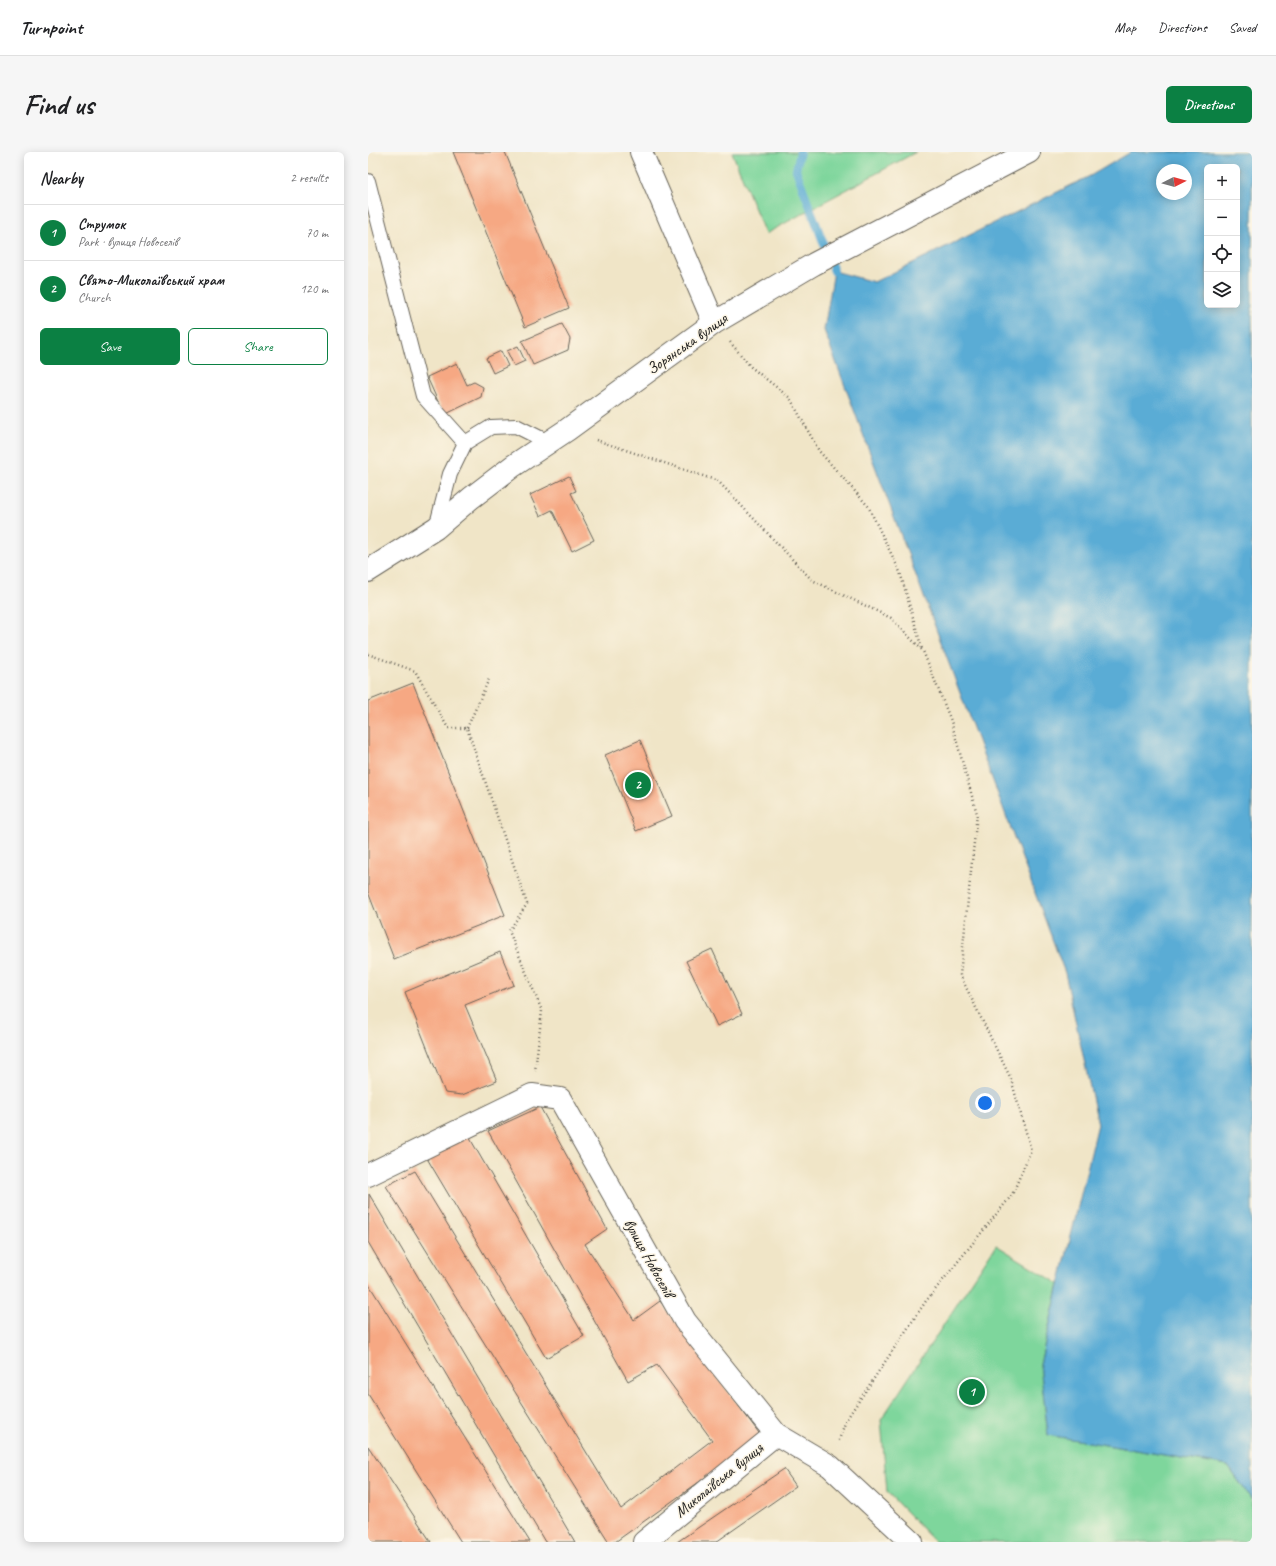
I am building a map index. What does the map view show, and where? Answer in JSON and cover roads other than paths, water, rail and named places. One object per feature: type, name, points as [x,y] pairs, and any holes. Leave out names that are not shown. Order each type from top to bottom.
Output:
[{"type":"street","points":[[641,152],[714,323]]},
{"type":"street","name":"Зорянська вулиця","points":[[368,571],[436,528],[477,494],[714,323],[814,264],[1029,152]]},
{"type":"street","name":"вулиця Новоселів","points":[[368,1175],[532,1095],[560,1099],[685,1322],[776,1434],[830,1466],[912,1542]]},
{"type":"street","name":"Миколаївська вулиця","points":[[644,1542],[776,1434]]},
{"type":"lane","points":[[368,181],[423,396],[465,443]]},
{"type":"lane","points":[[436,528],[450,474],[465,443],[491,427],[516,426],[548,442]]},
{"type":"water","points":[[1131,152],[1252,152],[1252,1500],[1228,1466],[1048,1435],[1040,1364],[1098,1124],[1065,973],[824,330],[834,271],[874,282],[1090,176]]},
{"type":"waterway","points":[[800,152],[796,170],[834,271]]},
{"type":"place","name":"Свято-Миколаївський храм","points":[[638,785]]},
{"type":"place","name":"Струмок","points":[[972,1392]]}]
